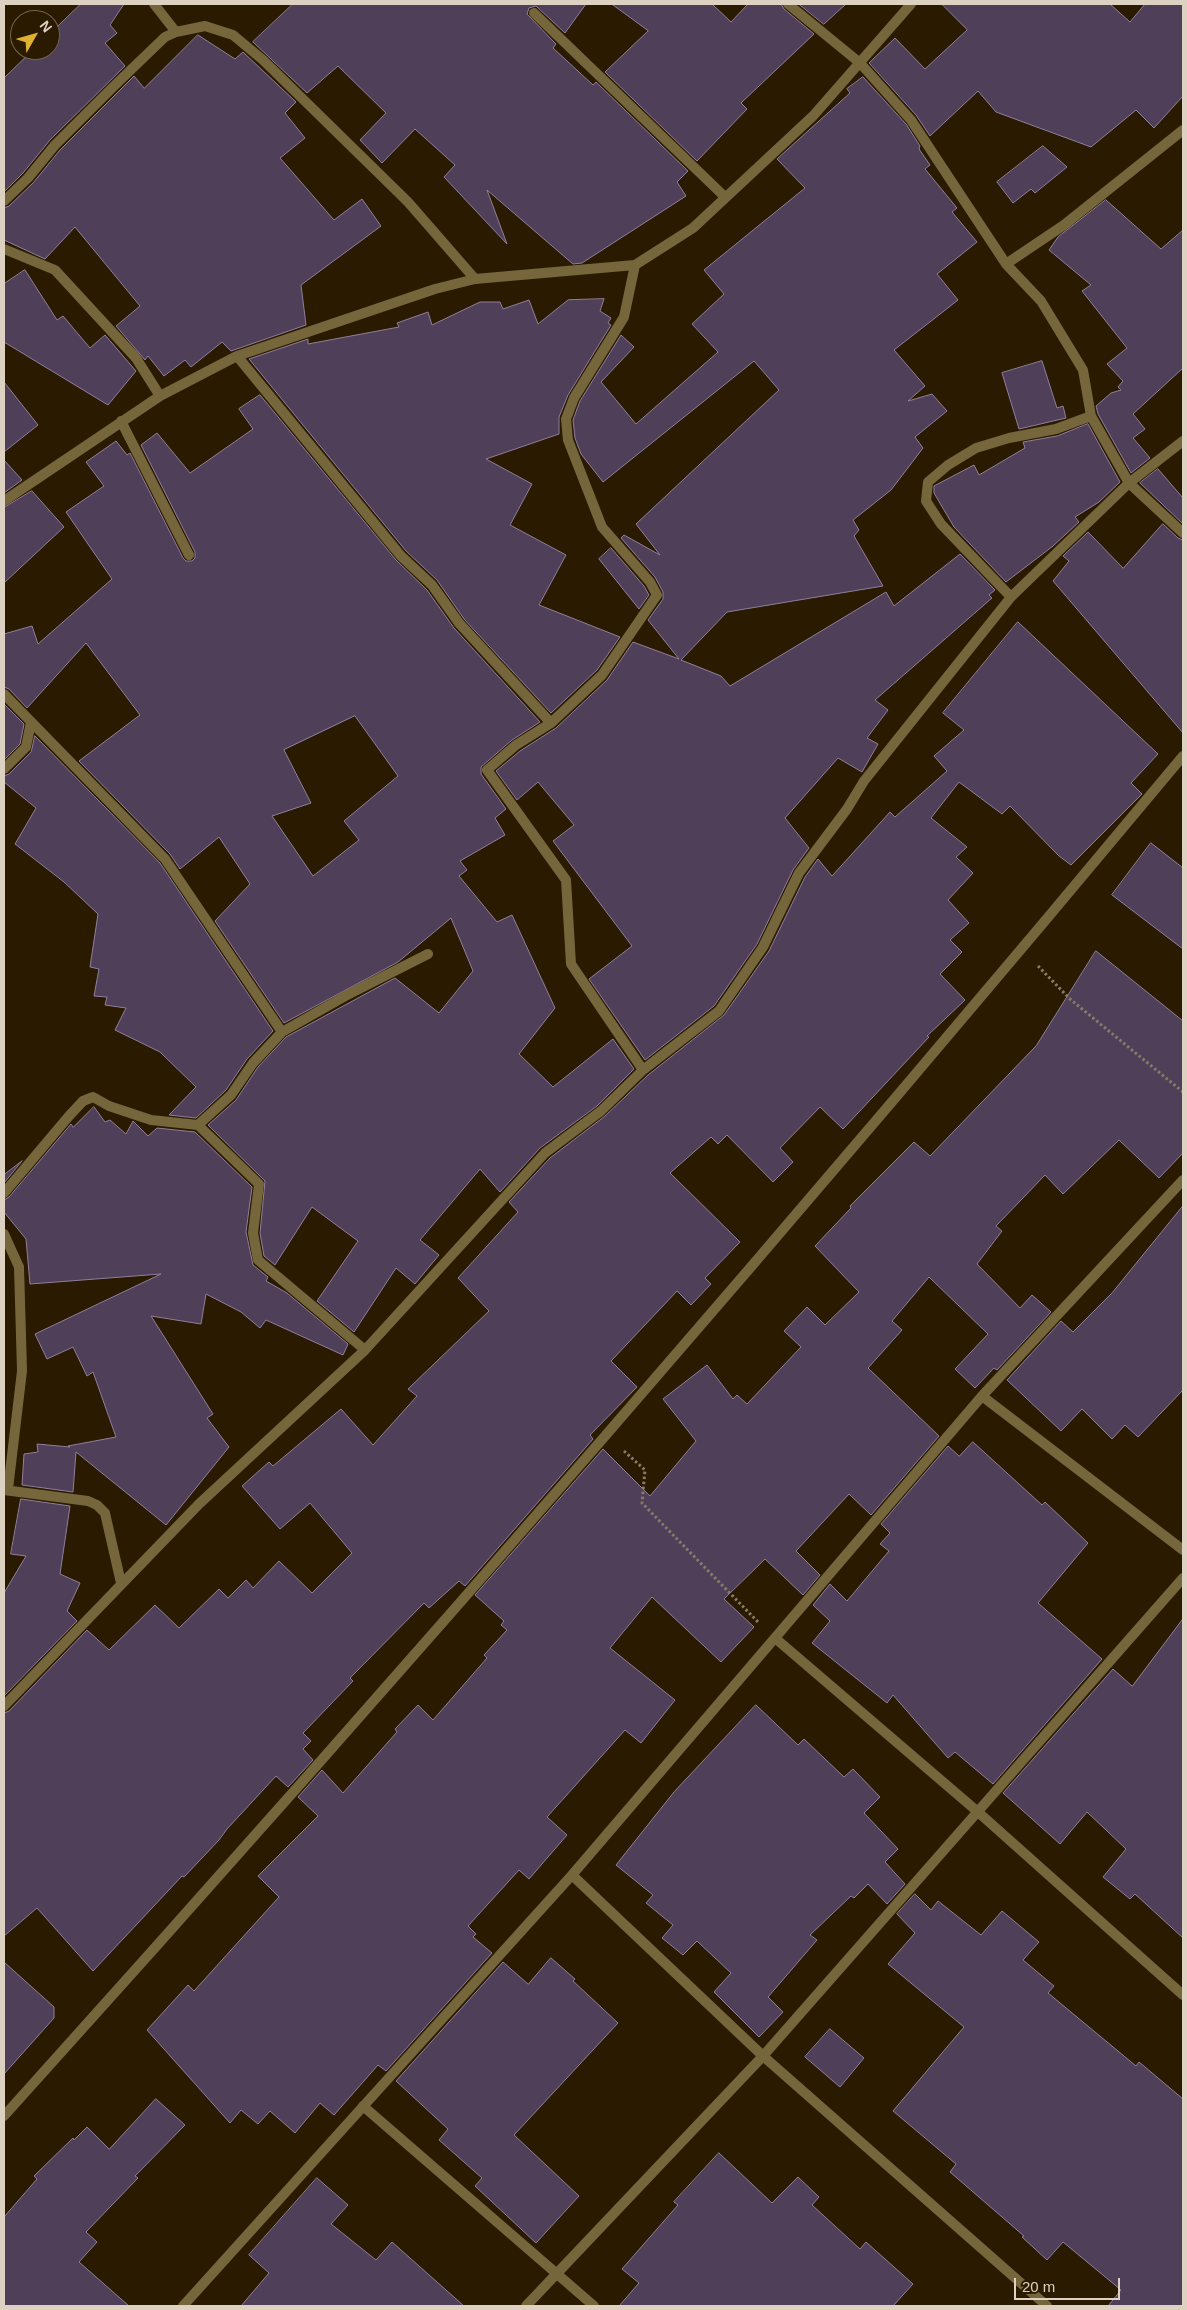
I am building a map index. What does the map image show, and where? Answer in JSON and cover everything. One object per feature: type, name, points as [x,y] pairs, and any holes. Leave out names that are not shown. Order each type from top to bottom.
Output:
[{"type":"street","points":[[154,4],[176,32]]},
{"type":"street","points":[[788,4],[860,63],[911,120],[1006,264],[1041,301],[1083,370],[1091,416],[1129,483],[1183,533]]},
{"type":"street","points":[[4,501],[160,396],[237,356],[435,289],[475,279],[636,265],[693,228],[813,116],[911,4]]},
{"type":"street","points":[[534,13],[725,197]]},
{"type":"street","points":[[4,201],[28,178],[54,145],[164,37],[176,32],[205,26],[233,35],[263,60],[408,202],[475,279]]},
{"type":"street","points":[[1006,264],[1080,214],[1183,130]]},
{"type":"street","points":[[4,249],[54,270],[136,358],[160,396]]},
{"type":"street","points":[[636,265],[624,317],[574,398],[566,420],[568,440],[602,527],[650,582],[657,595],[602,675],[550,722],[516,746],[487,770],[566,880],[571,964],[643,1070]]},
{"type":"street","points":[[237,356],[401,556],[432,585],[459,624],[550,722]]},
{"type":"street","points":[[1011,597],[941,524],[926,501],[928,482],[948,465],[976,448],[1009,438],[1056,429],[1091,416]]},
{"type":"street","points":[[121,421],[189,555]]},
{"type":"street","points":[[4,1706],[199,1504],[365,1350],[545,1153],[601,1110],[643,1070],[719,1011],[763,947],[799,873],[847,809],[864,781],[1011,597],[1129,483],[1183,441]]},
{"type":"street","points":[[4,694],[165,859],[282,1032]]},
{"type":"street","points":[[4,769],[26,747],[31,722]]},
{"type":"street","points":[[4,2116],[606,1436],[1022,949],[1183,756]]},
{"type":"street","points":[[198,1125],[231,1095],[253,1063],[282,1032],[349,994],[428,954]]},
{"type":"street","points":[[4,1193],[69,1116],[83,1101],[93,1097],[109,1106],[151,1120],[198,1125],[259,1184],[253,1233],[258,1260],[365,1350]]},
{"type":"street","points":[[183,2306],[572,1875],[982,1396],[1183,1180]]},
{"type":"street","points":[[4,1234],[19,1267],[22,1371],[6,1489],[88,1501],[106,1513],[121,1583]]},
{"type":"street","points":[[982,1396],[1183,1550]]},
{"type":"street","points":[[526,2306],[763,2056],[1182,1583]]},
{"type":"street","points":[[775,1638],[978,1812],[1183,1995]]},
{"type":"street","points":[[572,1875],[763,2056],[1047,2306]]},
{"type":"street","points":[[363,2106],[594,2306]]},
{"type":"path","points":[[1022,949],[1070,999],[1183,1092]]},
{"type":"path","points":[[606,1436],[645,1470],[642,1503],[731,1596],[775,1638]]},
{"type":"building","points":[[81,4],[124,4],[110,25],[117,33],[105,43],[125,66],[50,140],[23,173],[4,192],[4,78],[23,60],[60,60],[60,24]]},
{"type":"building","points":[[293,4],[586,4],[565,33],[536,6],[529,8],[527,14],[556,44],[553,48],[593,85],[596,82],[688,171],[677,182],[686,196],[582,263],[573,264],[487,190],[507,244],[444,177],[455,165],[415,129],[382,163],[360,140],[386,113],[338,66],[307,93],[253,42]]},
{"type":"building","points":[[612,4],[712,4],[731,22],[748,4],[781,4],[784,9],[814,34],[741,103],[747,109],[697,161],[605,72],[648,31]]},
{"type":"building","points":[[799,4],[846,4],[824,24]]},
{"type":"building","points":[[942,4],[1110,4],[1130,22],[1145,4],[1183,4],[1183,96],[1154,128],[1136,110],[1091,147],[996,112],[978,91],[930,136],[916,115],[869,63],[895,38],[925,69],[967,30]]},
{"type":"building","points":[[198,35],[235,59],[243,52],[296,102],[285,113],[305,138],[280,158],[334,220],[362,199],[381,226],[301,285],[306,325],[231,351],[222,342],[191,367],[185,360],[164,376],[148,356],[145,360],[116,326],[140,306],[75,227],[45,259],[4,240],[4,208],[9,206],[33,183],[60,150],[134,76],[144,88]]},
{"type":"building","points":[[863,77],[906,124],[930,165],[925,169],[957,208],[952,212],[977,242],[937,274],[958,300],[894,350],[925,386],[908,401],[932,394],[947,411],[915,437],[923,448],[891,490],[853,520],[859,530],[854,536],[883,586],[727,612],[681,660],[721,676],[730,686],[886,592],[894,606],[960,554],[995,590],[989,595],[992,598],[875,700],[888,710],[867,738],[878,744],[862,772],[838,758],[785,818],[809,848],[793,870],[757,944],[714,1006],[645,1060],[589,979],[632,946],[553,841],[574,825],[538,782],[517,800],[496,771],[520,751],[556,728],[607,680],[633,642],[679,659],[648,620],[663,599],[663,592],[655,577],[621,538],[624,535],[660,555],[636,524],[779,390],[754,361],[603,482],[581,454],[575,438],[573,420],[580,401],[621,335],[634,347],[601,382],[636,424],[718,352],[692,324],[724,294],[704,270],[805,188],[777,159],[850,93],[847,89]]},
{"type":"building","points":[[1043,146],[1067,167],[1035,193],[1031,189],[1013,203],[997,182]]},
{"type":"building","points":[[1106,200],[1161,249],[1183,230],[1183,368],[1133,414],[1145,429],[1133,438],[1150,458],[1131,473],[1098,414],[1096,406],[1111,393],[1121,390],[1118,387],[1123,381],[1107,364],[1127,348],[1082,291],[1091,285],[1049,250],[1058,237]]},
{"type":"building","points":[[25,270],[57,320],[63,316],[90,348],[105,335],[136,371],[108,405],[4,342],[4,284]]},
{"type":"building","points":[[604,299],[600,311],[611,318],[608,323],[611,325],[568,395],[559,417],[559,434],[486,459],[532,484],[510,525],[566,555],[539,605],[620,637],[597,670],[551,713],[464,619],[437,580],[406,551],[249,359],[308,339],[308,344],[399,327],[397,323],[428,312],[432,325],[480,302],[500,302],[503,309],[529,300],[538,324],[568,300]]},
{"type":"building","points":[[1042,361],[1057,408],[1063,406],[1066,418],[1019,429],[1002,373]]},
{"type":"building","points":[[4,382],[38,425],[4,452]]},
{"type":"building","points":[[260,395],[396,560],[427,590],[454,628],[540,722],[512,740],[481,767],[481,774],[506,809],[495,818],[505,835],[460,861],[467,870],[459,876],[497,922],[512,915],[555,1008],[519,1054],[553,1087],[613,1039],[634,1069],[597,1106],[540,1148],[500,1192],[480,1169],[420,1240],[439,1255],[415,1284],[396,1268],[354,1332],[317,1301],[358,1241],[312,1207],[275,1265],[264,1256],[260,1233],[265,1181],[208,1125],[236,1100],[258,1067],[286,1037],[395,978],[439,1013],[473,971],[451,918],[398,962],[284,1023],[215,921],[250,884],[219,837],[180,869],[170,854],[79,761],[140,715],[86,643],[27,708],[9,689],[4,687],[4,634],[32,626],[38,644],[112,579],[66,512],[104,486],[86,462],[116,441],[127,455],[130,453],[183,558],[186,561],[192,561],[195,558],[195,552],[141,445],[157,433],[190,473],[253,429],[239,409]],"holes":[[[355,716],[398,776],[344,821],[359,840],[313,876],[272,816],[311,803],[284,750]]]},
{"type":"building","points":[[1088,424],[1120,482],[1099,502],[1075,517],[1079,522],[1053,546],[1006,582],[954,527],[934,493],[934,486],[974,465],[979,475],[1025,448],[1023,442],[1057,436]]},
{"type":"building","points":[[4,460],[22,480],[4,493]]},
{"type":"building","points":[[1158,469],[1183,498],[1183,524],[1140,483]]},
{"type":"building","points":[[32,491],[64,527],[4,583],[4,508]]},
{"type":"building","points":[[1163,524],[1178,538],[1183,540],[1183,733],[1053,581],[1069,561],[1063,556],[1088,532],[1123,568]]},
{"type":"building","points":[[611,548],[644,586],[649,595],[639,609],[599,559]]},
{"type":"building","points":[[1018,622],[1158,754],[1131,783],[1142,794],[1071,865],[1059,856],[1010,806],[1002,814],[959,782],[931,818],[967,847],[956,857],[973,873],[948,900],[969,923],[950,940],[962,952],[940,974],[965,1000],[927,1036],[929,1037],[843,1129],[820,1107],[780,1148],[793,1162],[773,1182],[727,1135],[718,1144],[711,1137],[670,1173],[740,1242],[705,1278],[711,1284],[691,1305],[677,1291],[611,1361],[637,1387],[590,1435],[593,1439],[465,1586],[459,1581],[429,1608],[424,1603],[350,1678],[353,1681],[303,1733],[311,1741],[303,1749],[313,1760],[288,1787],[276,1776],[219,1840],[184,1877],[182,1876],[93,1971],[37,1908],[4,1936],[4,1713],[9,1711],[87,1630],[109,1650],[155,1605],[179,1628],[219,1589],[228,1598],[246,1580],[253,1588],[279,1561],[312,1593],[352,1553],[310,1503],[280,1529],[242,1486],[269,1462],[273,1466],[341,1409],[373,1445],[417,1396],[408,1389],[489,1311],[458,1278],[518,1212],[509,1202],[550,1158],[605,1116],[648,1075],[724,1015],[769,951],[805,877],[818,859],[832,876],[890,812],[895,817],[947,771],[934,756],[964,730],[943,713]]},
{"type":"building","points":[[4,704],[24,724],[20,744],[4,760]]},
{"type":"building","points":[[35,736],[160,863],[273,1031],[247,1059],[226,1090],[196,1118],[169,1115],[196,1087],[160,1052],[115,1030],[126,1008],[105,1005],[107,997],[94,996],[99,969],[90,967],[98,914],[64,882],[15,844],[36,808],[4,782],[4,776],[9,774],[31,752]]},
{"type":"building","points":[[1151,843],[1183,868],[1183,949],[1112,895]]},
{"type":"building","points":[[1096,951],[1183,1021],[1183,1153],[1159,1178],[1119,1140],[1063,1194],[1045,1175],[996,1226],[1002,1231],[977,1264],[1020,1308],[1032,1295],[1051,1312],[997,1370],[994,1368],[975,1388],[955,1369],[988,1334],[929,1277],[892,1321],[902,1330],[868,1368],[939,1436],[871,1515],[849,1494],[796,1551],[820,1575],[803,1595],[765,1559],[724,1599],[754,1627],[721,1662],[652,1597],[610,1648],[675,1700],[641,1743],[625,1730],[547,1817],[567,1835],[529,1879],[519,1870],[468,1926],[476,1934],[473,1937],[492,1953],[386,2071],[378,2065],[334,2115],[320,2103],[295,2133],[270,2111],[258,2124],[241,2110],[230,2123],[147,2030],[188,1985],[194,1991],[279,1897],[258,1876],[318,1816],[298,1797],[322,1770],[343,1793],[397,1732],[395,1729],[418,1705],[433,1720],[487,1658],[484,1655],[507,1630],[501,1625],[504,1621],[475,1595],[603,1449],[650,1496],[696,1441],[663,1399],[707,1365],[733,1399],[737,1395],[747,1404],[801,1347],[784,1331],[807,1307],[825,1325],[859,1292],[815,1246],[851,1208],[850,1206],[914,1142],[930,1156],[1036,1046]]},
{"type":"building","points":[[94,1107],[105,1122],[110,1120],[126,1134],[133,1121],[148,1136],[157,1128],[195,1132],[252,1187],[246,1232],[253,1265],[268,1277],[266,1281],[287,1293],[348,1344],[343,1355],[266,1320],[260,1328],[241,1312],[206,1294],[201,1324],[151,1316],[213,1414],[207,1418],[229,1447],[166,1525],[76,1452],[73,1492],[22,1485],[24,1454],[38,1452],[37,1444],[70,1447],[68,1446],[116,1437],[93,1372],[87,1376],[73,1347],[47,1359],[35,1334],[161,1274],[30,1284],[26,1239],[4,1212],[4,1200],[9,1197],[71,1124],[73,1127]]},
{"type":"building","points":[[22,1161],[4,1183],[4,1175]]},
{"type":"building","points":[[1183,1206],[1183,1390],[1138,1437],[1125,1425],[1112,1439],[1082,1409],[1061,1431],[1007,1380],[1061,1321],[1073,1332],[1112,1293]]},
{"type":"building","points":[[973,1442],[1042,1505],[1045,1502],[1088,1543],[1038,1603],[1102,1659],[993,1784],[955,1752],[948,1758],[893,1695],[887,1703],[812,1643],[830,1621],[813,1605],[830,1584],[847,1601],[889,1551],[880,1544],[890,1533],[881,1524],[948,1446],[959,1456]]},
{"type":"building","points":[[21,1499],[70,1506],[60,1574],[80,1583],[67,1611],[77,1621],[4,1696],[4,1593],[26,1556],[11,1554]]},
{"type":"building","points":[[1183,1619],[1183,1938],[1135,1894],[1130,1899],[1103,1877],[1126,1849],[1087,1812],[1060,1844],[1003,1793],[1113,1669],[1132,1686]]},
{"type":"building","points":[[756,1705],[798,1745],[804,1739],[844,1777],[853,1769],[880,1797],[864,1813],[898,1849],[885,1862],[905,1884],[887,1904],[868,1884],[854,1898],[851,1896],[810,1935],[817,1940],[768,1997],[783,2012],[759,2037],[714,1992],[731,1973],[697,1941],[683,1955],[662,1938],[673,1925],[646,1903],[653,1895],[616,1865],[674,1792]]},
{"type":"building","points":[[915,1894],[931,1910],[938,1901],[981,1935],[1002,1911],[1039,1942],[1023,1960],[1054,1986],[1048,1993],[1136,2066],[1139,2062],[1183,2099],[1183,2306],[1108,2306],[1121,2290],[1063,2242],[1047,2260],[1022,2237],[1024,2236],[950,2172],[956,2164],[893,2111],[964,2027],[888,1964],[915,1933],[897,1914]]},
{"type":"building","points":[[551,1958],[575,1979],[573,1981],[618,2023],[514,2135],[579,2196],[536,2243],[475,2186],[482,2178],[439,2140],[448,2129],[396,2081],[503,1962],[528,1984]]},
{"type":"building","points":[[4,1962],[54,2007],[54,2018],[4,2074]]},
{"type":"building","points":[[830,2029],[864,2058],[840,2087],[805,2057]]},
{"type":"building","points":[[156,2099],[185,2125],[135,2176],[138,2178],[86,2232],[97,2242],[79,2262],[129,2306],[4,2306],[4,2217],[37,2179],[34,2176],[87,2127],[109,2149]]},
{"type":"building","points":[[719,2153],[772,2203],[798,2177],[819,2197],[812,2205],[860,2249],[866,2242],[913,2284],[893,2306],[619,2306],[639,2283],[622,2269],[678,2205],[674,2202]]},
{"type":"building","points":[[317,2178],[348,2205],[331,2224],[376,2260],[392,2242],[464,2306],[241,2306],[269,2273],[249,2255]]}]
